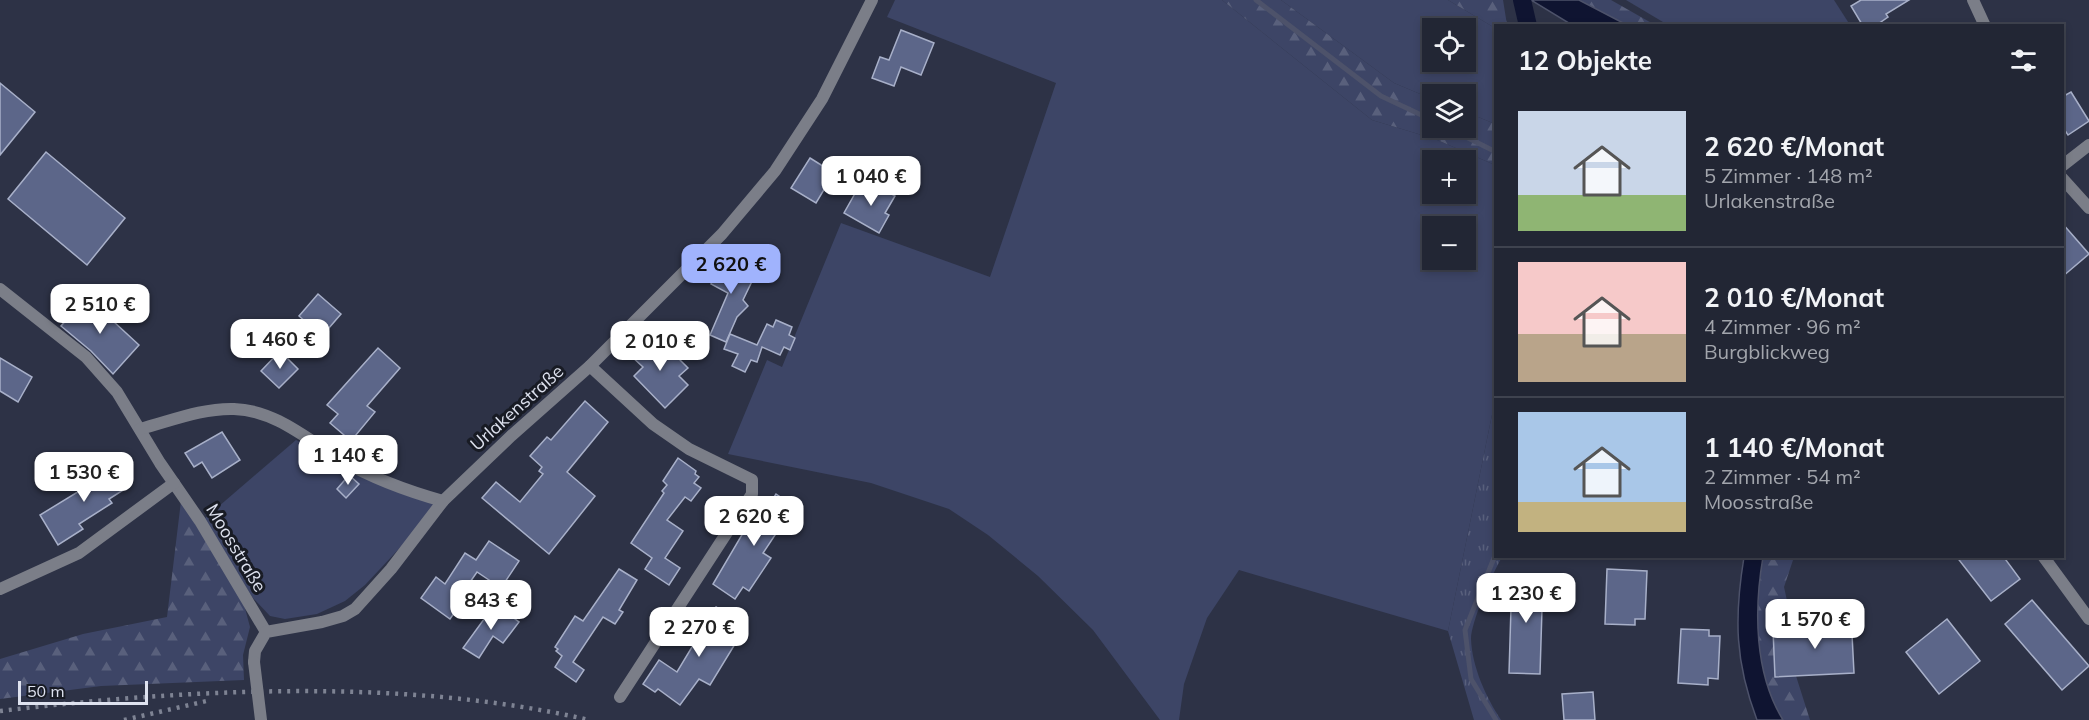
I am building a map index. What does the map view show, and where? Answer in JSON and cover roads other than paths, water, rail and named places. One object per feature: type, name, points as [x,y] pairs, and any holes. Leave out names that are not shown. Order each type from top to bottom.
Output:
[{"type":"street","name":"Urlakenstraße","points":[[266,632],[322,622],[343,616],[355,609],[391,569],[443,501],[511,436],[590,366],[722,234],[775,171],[822,99],[872,0]]},
{"type":"street","points":[[1973,0],[1984,24]]},
{"type":"street","points":[[2064,164],[2089,144]]},
{"type":"street","points":[[2064,180],[2089,208]]},
{"type":"street","name":"Moosstraße","points":[[0,289],[86,357],[117,392],[211,539],[266,632]]},
{"type":"street","points":[[590,366],[652,424],[689,449],[752,480],[752,494],[620,697]]},
{"type":"street","points":[[140,429],[208,410],[236,409],[265,414],[342,461],[397,488],[443,501]]},
{"type":"street","points":[[0,589],[79,553],[174,483]]},
{"type":"street","points":[[2044,558],[2089,619]]},
{"type":"street","points":[[261,720],[255,651],[266,632]]},
{"type":"waterway","points":[[1256,0],[1381,96],[1422,115]]},
{"type":"waterway","points":[[1522,0],[1528,24]]},
{"type":"waterway","points":[[1468,138],[1494,151]]},
{"type":"waterway","points":[[1494,558],[1465,630],[1471,679],[1496,720]]},
{"type":"railway","points":[[0,711],[71,703],[220,693],[371,692],[446,697],[518,706],[589,720]]},
{"type":"railway","points":[[124,720],[211,700]]}]
